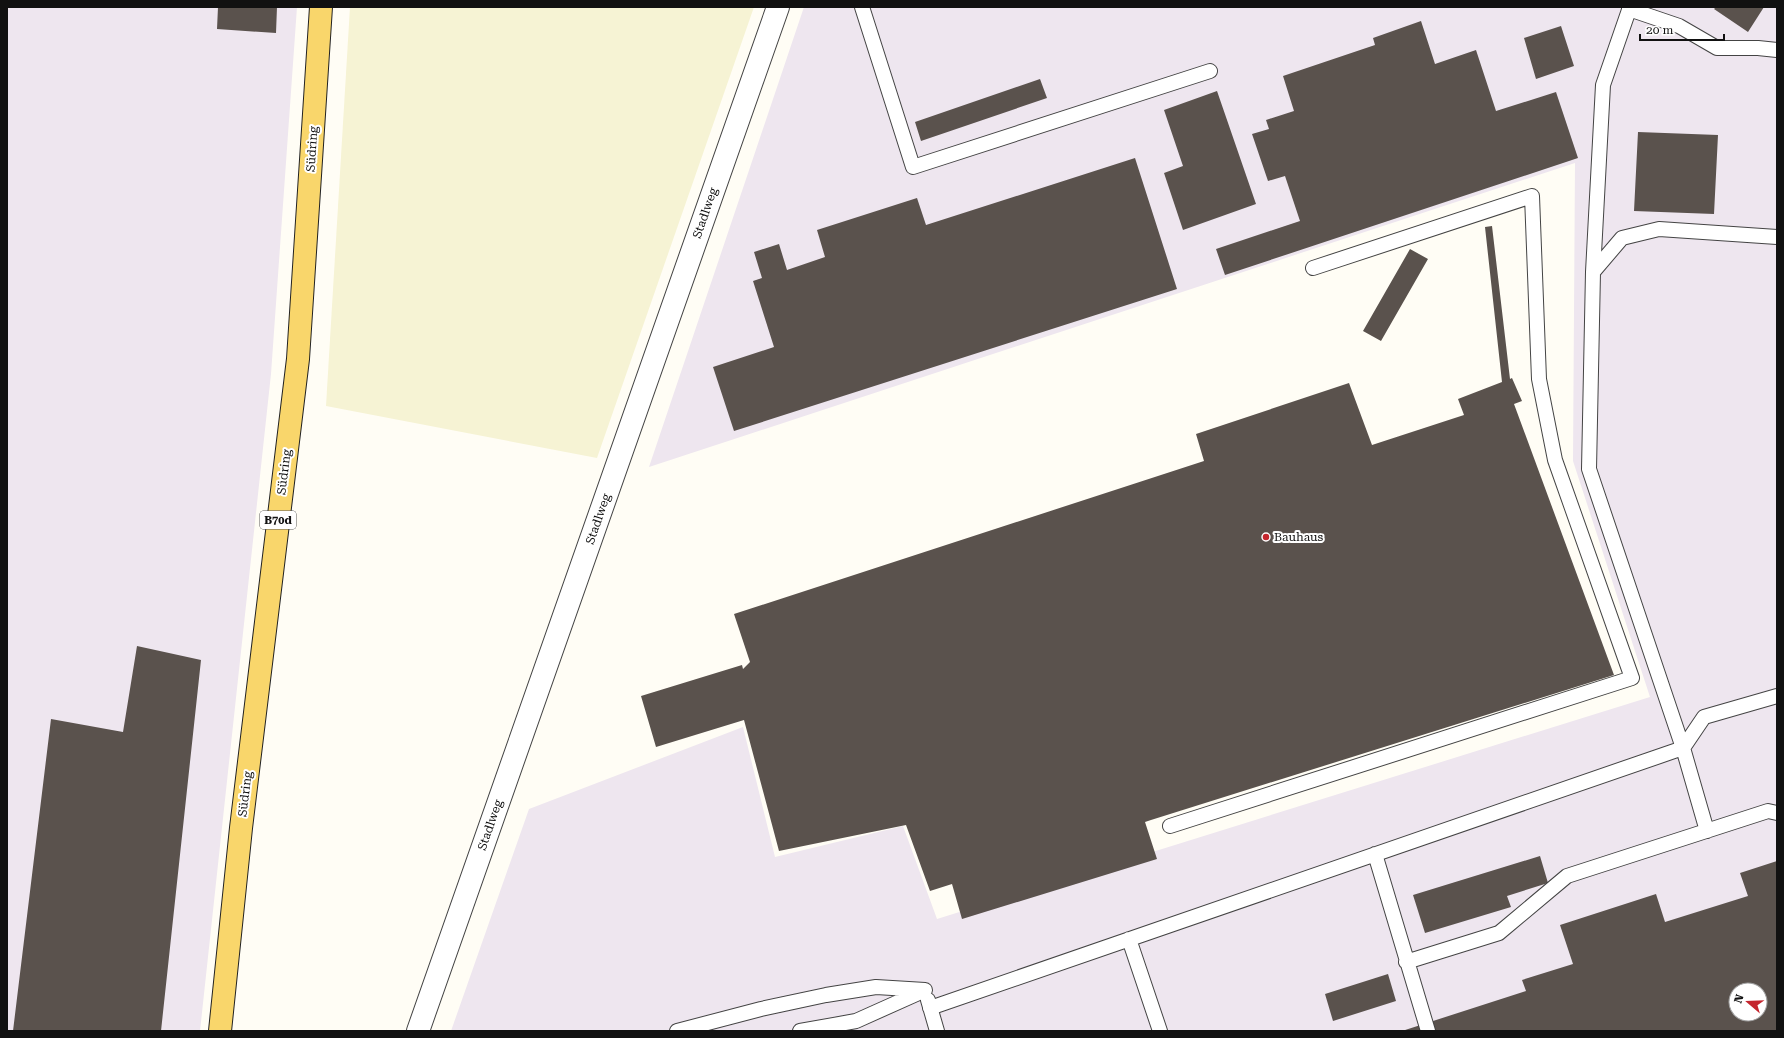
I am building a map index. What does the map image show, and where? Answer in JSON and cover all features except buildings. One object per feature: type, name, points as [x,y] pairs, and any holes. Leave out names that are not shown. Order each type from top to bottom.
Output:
[{"type":"main road","name":"Südring","points":[[220,1031],[241,828],[298,359],[321,7]]},
{"type":"street","name":"Stadlweg","points":[[418,1031],[778,7]]},
{"type":"lane","points":[[862,7],[913,167],[1210,71]]},
{"type":"lane","points":[[1707,831],[1683,748],[1590,469],[1593,272],[1603,85],[1630,8],[1678,26],[1717,48],[1758,48],[1777,50]]},
{"type":"lane","points":[[1170,826],[1632,678],[1555,460],[1539,379],[1532,196],[1313,268]]},
{"type":"lane","points":[[1593,272],[1622,238],[1659,229],[1777,237]]},
{"type":"lane","points":[[930,1008],[1683,748],[1704,717],[1777,696]]},
{"type":"lane","points":[[1406,962],[1499,933],[1567,876],[1768,811],[1777,814]]},
{"type":"lane","points":[[1375,854],[1406,962],[1428,1031]]},
{"type":"lane","points":[[1129,939],[1160,1031]]},
{"type":"lane","points":[[677,1031],[761,1009],[833,994],[876,987],[925,990]]},
{"type":"lane","points":[[925,990],[937,1031]]},
{"type":"lane","points":[[800,1031],[856,1021],[925,990]]},
{"type":"shaded area","points":[[7,7],[297,7],[271,374],[200,1031],[7,1031]]},
{"type":"shaded area","points":[[350,7],[754,7],[597,458],[326,406]]},
{"type":"shaded area","points":[[804,7],[1777,7],[1777,1031],[451,1031],[529,809],[743,727],[775,857],[903,826],[937,919],[1650,697],[1573,461],[1575,163],[649,467]]},
{"type":"place","name":"Bauhaus","points":[[1266,537]]}]
